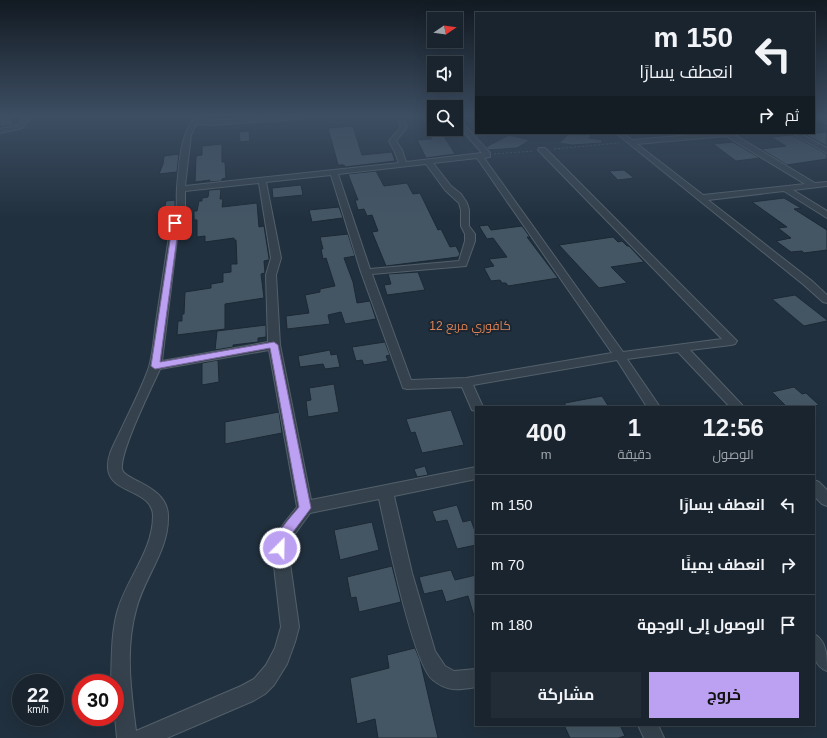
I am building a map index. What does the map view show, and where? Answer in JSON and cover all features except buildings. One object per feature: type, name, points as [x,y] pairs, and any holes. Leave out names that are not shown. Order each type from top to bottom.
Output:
[{"type":"street","points":[[127,738],[120,681],[122,635],[127,609],[138,581],[149,562],[157,542],[161,516],[158,505],[148,493],[122,480],[117,475],[115,468],[118,451],[155,366],[175,223],[181,214],[181,189],[186,150]]},
{"type":"street","points":[[398,150],[403,164]]},
{"type":"street","points":[[480,150],[653,406]]},
{"type":"street","points":[[334,172],[366,272],[407,386],[466,382],[620,356],[731,341],[542,150]]},
{"type":"street","points":[[641,150],[808,283],[827,300]]},
{"type":"street","points":[[755,150],[814,186]]},
{"type":"street","points":[[181,189],[483,155]]},
{"type":"street","points":[[366,272],[463,264],[470,241],[470,234],[465,226],[465,210],[463,203],[458,196],[448,188],[428,161]]},
{"type":"street","points":[[262,180],[276,258],[271,275],[274,345],[305,508]]},
{"type":"street","points":[[701,198],[827,184]]},
{"type":"street","points":[[786,189],[827,214]]},
{"type":"street","points":[[155,366],[274,345]]},
{"type":"street","points":[[681,348],[737,406]]},
{"type":"street","points":[[466,382],[477,406]]},
{"type":"street","points":[[143,738],[246,694],[261,685],[271,674],[288,640],[290,627],[280,548],[281,542],[305,508],[475,473]]},
{"type":"street","points":[[815,487],[827,500]]},
{"type":"street","points":[[385,491],[404,573],[427,655],[438,673],[453,681],[475,678]]},
{"type":"street","points":[[815,644],[827,662]]},
{"type":"street","points":[[648,726],[654,738]]},
{"type":"path","points":[[483,155],[537,150]]},
{"type":"district","name":"كافوري مربع 12","points":[[470,326]]},
{"type":"route","points":[[175,223],[155,366],[274,345],[305,508],[286,532],[280,548]]}]
